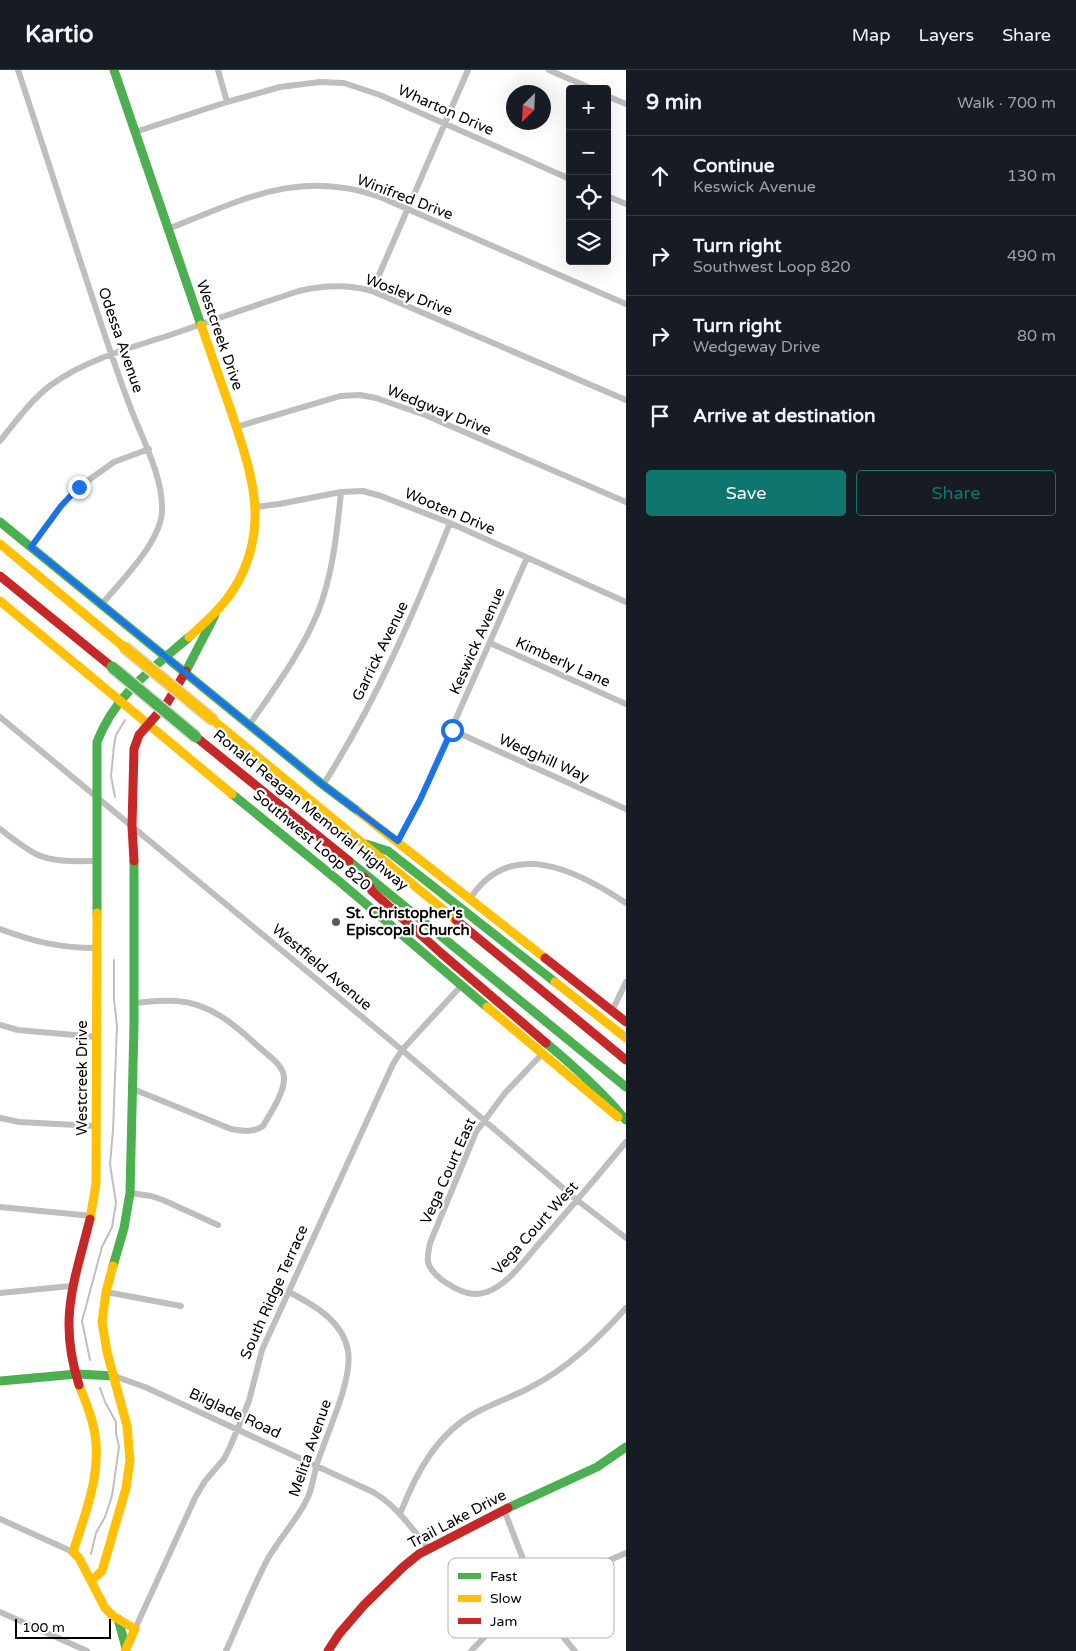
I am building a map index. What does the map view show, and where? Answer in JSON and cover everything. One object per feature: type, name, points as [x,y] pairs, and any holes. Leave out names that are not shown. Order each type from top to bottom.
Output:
[{"type":"main road","name":"Westcreek Drive","points":[[73,1552],[95,1479],[97,1458],[94,1427],[71,1352],[68,1329],[72,1286],[92,1216],[96,1184],[97,742],[103,725],[118,700],[218,609],[226,599],[244,572],[253,539],[256,507],[251,476],[236,427],[114,70]]},
{"type":"main road","points":[[0,522],[323,785],[398,841],[626,1022]]},
{"type":"main road","name":"Ronald Reagan Memorial Highway","points":[[0,544],[626,1060]]},
{"type":"main road","name":"Ronald Reagan Memorial Highway","points":[[0,576],[626,1087]]},
{"type":"main road","name":"Southwest Loop 820","points":[[0,601],[626,1122]]},
{"type":"main road","name":"Westcreek Drive","points":[[91,1581],[102,1571],[123,1501],[130,1470],[127,1426],[107,1352],[102,1313],[124,1228],[130,1193],[134,1003],[134,860],[132,826],[134,749],[139,735],[167,703],[185,673],[218,609]]},
{"type":"main road","points":[[358,840],[388,851],[626,1038]]},
{"type":"main road","points":[[361,871],[372,891],[466,975],[578,1070],[609,1100],[626,1122]]},
{"type":"main road","name":"Bilglade Road","points":[[0,1380],[77,1374],[114,1376]]},
{"type":"main road","name":"Trail Lake Drive","points":[[328,1651],[339,1634],[364,1605],[419,1554],[430,1550],[504,1510],[597,1467],[626,1447]]},
{"type":"main road","points":[[73,1552],[78,1556],[105,1608],[118,1619],[135,1629]]},
{"type":"main road","points":[[118,1619],[125,1650]]},
{"type":"main road","name":"South Ridge Terrace","points":[[125,1650],[135,1629]]},
{"type":"street","name":"Odessa Avenue","points":[[18,70],[112,355],[134,418],[149,449],[161,495],[161,519],[154,537],[139,560],[102,604]]},
{"type":"street","points":[[218,70],[227,102]]},
{"type":"street","points":[[372,291],[468,70]]},
{"type":"street","points":[[549,70],[583,85]]},
{"type":"street","name":"Wharton Drive","points":[[135,132],[280,87],[320,82],[344,83],[380,95],[566,177]]},
{"type":"street","points":[[611,98],[626,104]]},
{"type":"street","name":"Winifred Drive","points":[[168,229],[261,193],[292,186],[340,186],[365,192],[408,209],[626,304]]},
{"type":"street","points":[[611,198],[626,204]]},
{"type":"street","name":"Wosley Drive","points":[[0,441],[22,413],[48,387],[81,368],[112,355],[299,291],[316,287],[342,285],[372,291],[626,400]]},
{"type":"street","name":"Wedgway Drive","points":[[236,427],[340,396],[360,395],[376,398],[425,416],[626,502]]},
{"type":"street","points":[[31,547],[61,506],[79,487],[114,462],[149,449]]},
{"type":"street","points":[[250,724],[304,640],[317,613],[337,534],[341,492]]},
{"type":"street","name":"Wooten Drive","points":[[256,507],[341,492],[363,492],[381,496],[450,523],[626,602]]},
{"type":"street","name":"Garrick Avenue","points":[[323,785],[344,750],[405,631],[450,523]]},
{"type":"street","name":"Keswick Avenue","points":[[398,841],[420,800],[452,730],[527,558]]},
{"type":"street","name":"Kimberly Lane","points":[[490,643],[626,704]]},
{"type":"street","name":"Westfield Avenue","points":[[0,717],[402,1050],[577,1200],[626,1238]]},
{"type":"street","name":"Wedghill Way","points":[[452,730],[626,809]]},
{"type":"street","points":[[0,830],[42,856],[69,861],[98,861]]},
{"type":"street","points":[[470,899],[477,888],[496,872],[508,867],[528,863],[547,864],[573,872],[626,903]]},
{"type":"street","points":[[0,929],[54,946],[97,948]]},
{"type":"street","points":[[612,1010],[626,982]]},
{"type":"street","name":"South Ridge Terrace","points":[[135,1629],[197,1493],[224,1459],[238,1430],[249,1400],[262,1350],[393,1064],[402,1050],[461,986]]},
{"type":"street","points":[[133,1089],[231,1129],[246,1132],[257,1130],[263,1126],[282,1088],[284,1076],[280,1066],[243,1032],[215,1012],[194,1003],[175,1001],[134,1003]]},
{"type":"street","points":[[0,1025],[18,1030],[97,1037]]},
{"type":"street","name":"Vega Court East","points":[[446,1283],[428,1263],[430,1243],[476,1132],[505,1093],[542,1054]]},
{"type":"street","points":[[0,1118],[19,1122],[96,1126]]},
{"type":"street","name":"Vega Court West","points":[[446,1283],[468,1294],[477,1295],[495,1289],[505,1282],[626,1142]]},
{"type":"street","points":[[130,1193],[163,1200],[218,1225]]},
{"type":"street","points":[[0,1206],[92,1216]]},
{"type":"street","points":[[0,1292],[72,1286]]},
{"type":"street","points":[[106,1292],[181,1306]]},
{"type":"street","name":"Melita Avenue","points":[[226,1651],[265,1564],[309,1496],[316,1467],[344,1386],[349,1361],[348,1349],[332,1320],[312,1303],[289,1292]]},
{"type":"street","points":[[400,1514],[423,1464],[442,1438],[476,1412],[530,1388],[572,1360],[595,1341],[626,1308]]},
{"type":"street","name":"Bilglade Road","points":[[114,1376],[144,1387],[373,1492],[382,1497],[400,1514],[430,1550]]},
{"type":"street","points":[[504,1510],[524,1558]]},
{"type":"street","points":[[0,1519],[73,1552]]},
{"type":"street","points":[[614,1558],[626,1553]]},
{"type":"street","points":[[0,1612],[87,1651]]},
{"type":"street","points":[[471,1651],[484,1638]]},
{"type":"street","points":[[563,1638],[575,1651]]},
{"type":"waterway","points":[[115,797],[111,776],[114,746],[116,735],[125,720]]},
{"type":"waterway","points":[[90,1360],[82,1321],[102,1247],[112,1227],[116,1203],[110,1164],[117,1026],[114,999],[114,960]]},
{"type":"waterway","points":[[91,1554],[96,1533],[105,1517],[112,1496],[119,1447],[116,1422],[100,1388]]},
{"type":"traffic: fast","points":[[114,70],[201,325]]},
{"type":"traffic: fast","points":[[0,522],[323,785],[359,812]]},
{"type":"traffic: fast","points":[[186,671],[215,615]]},
{"type":"traffic: fast","points":[[97,913],[97,742],[105,725],[124,697],[148,672],[189,637]]},
{"type":"traffic: fast","points":[[112,667],[196,737]]},
{"type":"traffic: fast","points":[[232,794],[340,882],[487,1007]]},
{"type":"traffic: fast","points":[[366,844],[388,851],[555,982]]},
{"type":"traffic: fast","points":[[113,1266],[124,1228],[130,1193],[134,1025],[134,861]]},
{"type":"traffic: fast","points":[[349,861],[626,1087]]},
{"type":"traffic: fast","points":[[546,1043],[588,1080],[626,1120]]},
{"type":"traffic: fast","points":[[0,1381],[77,1374],[114,1376]]},
{"type":"traffic: fast","points":[[508,1508],[597,1467],[626,1447]]},
{"type":"traffic: fast","points":[[118,1619],[126,1648]]},
{"type":"traffic: slow","points":[[189,637],[223,604],[239,580],[248,558],[255,516],[254,495],[245,454],[201,325]]},
{"type":"traffic: slow","points":[[0,544],[124,647]]},
{"type":"traffic: slow","points":[[0,601],[232,794]]},
{"type":"traffic: slow","points":[[124,647],[213,720]]},
{"type":"traffic: slow","points":[[213,720],[456,920]]},
{"type":"traffic: slow","points":[[359,812],[545,958]]},
{"type":"traffic: slow","points":[[90,1219],[96,1184],[97,913]]},
{"type":"traffic: slow","points":[[555,982],[626,1038]]},
{"type":"traffic: slow","points":[[487,1007],[618,1117]]},
{"type":"traffic: slow","points":[[91,1581],[102,1571],[126,1488],[130,1460],[127,1426],[107,1352],[102,1322],[106,1292],[113,1266]]},
{"type":"traffic: slow","points":[[79,1385],[93,1425],[96,1457],[92,1489],[73,1552],[79,1558],[105,1608],[113,1616],[135,1629],[125,1651]]},
{"type":"traffic: jam","points":[[0,576],[112,667]]},
{"type":"traffic: jam","points":[[134,861],[132,826],[134,749],[139,735],[167,703],[186,671]]},
{"type":"traffic: jam","points":[[196,737],[349,861]]},
{"type":"traffic: jam","points":[[364,877],[372,891],[546,1043]]},
{"type":"traffic: jam","points":[[456,920],[626,1060]]},
{"type":"traffic: jam","points":[[545,958],[626,1022]]},
{"type":"traffic: jam","points":[[79,1385],[73,1362],[69,1320],[74,1282],[90,1219]]},
{"type":"traffic: jam","points":[[328,1651],[339,1634],[364,1605],[419,1554],[508,1508]]},
{"type":"place","name":"St. Christopher's Episcopal Church","points":[[336,922]]},
{"type":"route","points":[[79,487],[61,506],[31,547],[323,785],[398,841],[420,800],[452,730]]}]
